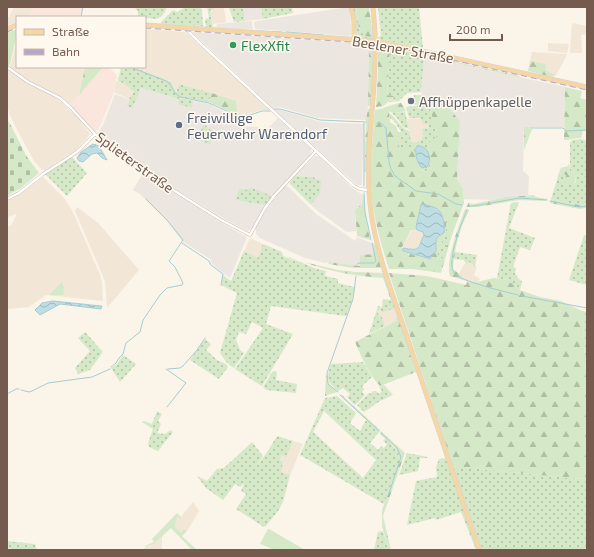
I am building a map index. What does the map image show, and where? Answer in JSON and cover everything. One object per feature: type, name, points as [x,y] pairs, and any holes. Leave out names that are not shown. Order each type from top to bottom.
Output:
[{"type":"main road","points":[[352,7],[354,39]]},
{"type":"main road","points":[[372,7],[376,50],[375,86],[369,156],[369,190],[373,223],[384,268],[469,522],[480,550]]},
{"type":"main road","name":"Beelener Straße","points":[[146,25],[354,39],[390,44],[587,87]]},
{"type":"street","points":[[187,28],[188,31],[201,44],[354,186],[369,190]]},
{"type":"street","name":"Splieterstraße","points":[[7,67],[28,82],[60,98],[95,134],[119,154],[155,179],[221,220],[250,235],[265,208],[274,196],[316,151]]},
{"type":"street","points":[[7,199],[19,193],[43,174],[78,151],[95,134]]},
{"type":"shaded area","points":[[14,7],[33,7],[30,16],[16,16],[16,23],[8,25],[7,20]]},
{"type":"shaded area","points":[[33,7],[83,7],[80,16],[30,16]]},
{"type":"shaded area","points":[[224,7],[226,22],[213,24],[210,10]]},
{"type":"shaded area","points":[[243,7],[261,7],[263,19],[245,21]]},
{"type":"shaded area","points":[[349,7],[351,34],[349,36],[255,29],[254,22],[257,21]]},
{"type":"shaded area","points":[[252,21],[253,30],[216,28],[217,24]]},
{"type":"shaded area","points":[[572,23],[587,26],[587,34],[581,35],[582,53],[570,53]]},
{"type":"shaded area","points":[[146,29],[185,32],[270,110],[262,110],[245,115],[238,115],[236,101],[179,84],[176,93],[171,83],[135,68],[146,68]]},
{"type":"shaded area","points":[[192,32],[369,44],[368,106],[366,120],[317,118],[280,107],[273,108]]},
{"type":"shaded area","points":[[16,43],[16,68],[85,68],[79,95],[70,105],[56,94],[29,81],[10,67]]},
{"type":"shaded area","points":[[548,43],[569,44],[567,53],[548,51]]},
{"type":"shaded area","points":[[532,52],[567,55],[556,75],[545,70],[545,64],[530,61]]},
{"type":"shaded area","points":[[423,56],[565,87],[564,127],[524,127],[523,171],[529,176],[528,195],[490,200],[464,199],[463,189],[457,179],[460,122],[421,99]]},
{"type":"shaded area","points":[[102,68],[109,68],[117,75],[114,92],[97,131],[94,131],[70,105]]},
{"type":"shaded area","points":[[7,69],[32,86],[50,94],[61,102],[79,119],[90,134],[76,150],[45,170],[42,170],[34,161],[13,122],[7,107]]},
{"type":"shaded area","points":[[116,81],[125,84],[134,92],[129,99],[114,92]]},
{"type":"shaded area","points":[[140,88],[179,99],[208,104],[238,118],[237,126],[258,127],[258,129],[267,129],[278,118],[310,147],[310,155],[273,195],[252,229],[247,231],[221,217],[145,170],[97,134],[103,125],[115,94],[130,100]],"holes":[[[245,190],[265,205],[235,200]]]},
{"type":"shaded area","points":[[277,109],[321,122],[364,124],[362,185],[357,185],[275,110]]},
{"type":"shaded area","points":[[421,118],[428,123],[429,128],[422,130],[423,138],[414,143],[411,141],[407,119]]},
{"type":"shaded area","points":[[315,156],[319,156],[352,188],[363,195],[362,204],[355,210],[356,231],[347,232],[311,205],[320,194],[314,177],[295,176]]},
{"type":"shaded area","points":[[143,173],[220,222],[247,237],[230,278],[213,265],[210,259],[182,241],[167,221],[140,194],[133,190]]},
{"type":"shaded area","points":[[43,177],[64,198],[73,212],[100,275],[103,301],[46,295],[29,307],[7,309],[7,225],[10,227],[17,214],[8,217],[7,220],[7,201],[19,195]]},
{"type":"shaded area","points":[[285,186],[289,187],[316,214],[355,241],[357,237],[372,243],[374,254],[360,266],[329,262],[325,263],[305,258],[260,238],[256,234],[256,227],[268,207]]},
{"type":"shaded area","points":[[77,207],[98,223],[139,270],[107,308],[105,281],[75,211]]},
{"type":"shaded area","points":[[412,230],[423,232],[424,234],[417,248],[412,251],[402,247]]},
{"type":"shaded area","points":[[250,238],[263,244],[258,258],[244,251]]},
{"type":"shaded area","points":[[470,262],[477,267],[474,275],[480,279],[477,282],[467,282],[463,280],[459,274],[464,264]]},
{"type":"shaded area","points":[[396,308],[397,321],[385,326],[381,315],[379,316],[377,311],[382,310],[383,312]]},
{"type":"shaded area","points":[[293,441],[303,444],[290,475],[281,472],[283,462],[280,460],[282,455],[286,456]]},
{"type":"shaded area","points":[[193,502],[199,511],[187,531],[184,529],[181,532],[175,527],[176,521]]},
{"type":"shaded area","points":[[162,537],[162,550],[144,550],[144,548],[154,544]]},
{"type":"green space","points":[[134,7],[167,7],[162,16],[156,19],[146,18],[146,16],[138,16],[138,11]]},
{"type":"green space","points":[[186,7],[200,7],[202,11],[203,26],[161,24],[161,22],[173,10],[177,12]]},
{"type":"green space","points":[[207,7],[219,7],[210,10],[213,27],[206,27],[205,19],[209,18]]},
{"type":"green space","points":[[243,7],[245,21],[234,22],[229,8]]},
{"type":"green space","points":[[261,7],[292,7],[293,13],[263,19]]},
{"type":"green space","points":[[353,7],[356,7],[359,29],[365,36],[373,37],[373,39],[359,37],[357,35]]},
{"type":"green space","points":[[356,7],[369,7],[373,37],[365,36],[359,29]]},
{"type":"green space","points":[[378,7],[419,7],[423,48],[378,39],[378,37],[381,36]]},
{"type":"green space","points":[[16,29],[16,38],[10,64],[8,66],[7,33]]},
{"type":"green space","points":[[378,45],[424,55],[421,92],[407,93],[399,101],[389,102],[394,97],[387,95],[390,49]]},
{"type":"green space","points":[[369,46],[374,46],[371,106],[368,106]]},
{"type":"green space","points":[[378,46],[390,49],[387,95],[395,96],[383,106],[376,107],[378,71]]},
{"type":"green space","points":[[429,56],[520,76],[519,77]]},
{"type":"green space","points":[[530,61],[546,64],[545,70],[556,75],[552,77],[528,71]]},
{"type":"green space","points":[[85,68],[102,68],[79,95]]},
{"type":"green space","points":[[121,68],[136,68],[171,83],[176,93],[179,84],[212,93],[209,102],[180,98],[209,104],[221,110],[208,104],[193,101],[192,108],[178,104],[179,99],[141,88],[132,108],[127,106],[130,100],[129,99],[134,92],[125,84],[118,81]]},
{"type":"green space","points":[[565,87],[582,91],[580,98],[587,100],[587,131],[583,131],[581,138],[564,140]]},
{"type":"green space","points":[[212,93],[236,101],[238,115],[209,102]]},
{"type":"green space","points":[[414,95],[421,95],[422,99],[446,103],[460,122],[457,179],[463,189],[464,203],[452,235],[441,273],[413,269],[389,269],[373,206],[371,165],[375,110],[401,103],[406,111],[397,113],[389,111],[390,122],[396,126],[398,132],[401,131],[404,136],[398,139],[399,147],[413,147],[420,167],[425,172],[430,167],[430,154],[427,144],[437,136],[429,104],[415,105]],"holes":[[[424,204],[439,210],[442,215],[444,228],[444,233],[439,235],[435,243],[436,247],[428,259],[404,252],[402,247],[411,230],[417,230],[421,205]],[[446,221],[449,235],[442,259],[437,257],[444,236]]]},
{"type":"green space","points":[[429,104],[437,136],[430,154],[430,167],[425,172],[417,161],[413,147],[399,147],[398,139],[404,136],[394,121],[390,118],[389,113],[409,131],[411,141],[414,143],[421,140],[423,136],[422,129],[429,128],[428,124],[423,124],[421,118],[409,118],[406,107]]},
{"type":"green space","points":[[368,109],[371,109],[366,172],[364,172],[366,120]]},
{"type":"green space","points":[[389,110],[397,113],[405,112],[409,129],[403,127]]},
{"type":"green space","points":[[7,118],[27,157],[39,173],[21,188],[7,196]]},
{"type":"green space","points":[[205,125],[214,133],[210,144],[199,139],[202,127]]},
{"type":"green space","points":[[524,127],[533,127],[524,150]]},
{"type":"green space","points":[[581,139],[587,141],[587,177],[570,171],[570,143],[572,140]]},
{"type":"green space","points":[[72,157],[87,173],[67,196],[45,174]]},
{"type":"green space","points":[[569,163],[570,171],[587,177],[587,179],[576,175],[574,185],[565,183],[566,175],[559,173],[561,168],[568,166]]},
{"type":"green space","points":[[559,173],[566,175],[575,184],[576,175],[587,179],[587,204],[579,205],[551,199]]},
{"type":"green space","points":[[295,176],[314,177],[315,179],[321,180],[320,194],[311,205],[290,184]]},
{"type":"green space","points":[[240,188],[245,190],[252,188],[272,196],[265,205],[235,200]]},
{"type":"green space","points":[[363,195],[370,240],[357,236],[355,210],[362,204]]},
{"type":"green space","points":[[534,195],[536,197],[547,199],[545,201],[519,200],[477,207],[467,207],[468,203],[473,204],[507,197]]},
{"type":"green space","points":[[551,199],[579,205],[587,204],[587,208],[579,209],[550,203]]},
{"type":"green space","points":[[519,202],[509,228],[535,238],[530,250],[520,247],[513,267],[516,268],[515,274],[518,276],[517,278],[522,281],[520,290],[507,280],[497,278],[511,203]]},
{"type":"green space","points":[[465,209],[468,209],[469,211],[458,239],[453,269],[461,275],[463,280],[450,276],[449,261],[453,243]]},
{"type":"green space","points":[[448,220],[450,235],[443,259],[437,257],[444,236],[446,221]]},
{"type":"green space","points":[[584,235],[587,235],[587,285],[569,280]]},
{"type":"green space","points":[[372,243],[375,245],[381,268],[353,268],[328,264],[329,262],[360,266],[360,255],[374,254]]},
{"type":"green space","points":[[263,244],[282,252],[283,256],[297,262],[286,256],[317,269],[326,271],[325,276],[338,279],[338,283],[354,287],[352,301],[346,316],[271,306],[266,324],[293,334],[262,386],[235,369],[263,328],[252,322],[246,334],[239,332],[236,340],[240,350],[244,353],[234,368],[227,363],[220,353],[237,293],[221,285],[223,275],[231,281],[244,251],[258,258]]},
{"type":"green space","points":[[455,252],[477,255],[475,266],[470,262],[466,264],[464,260],[453,259]]},
{"type":"green space","points":[[304,262],[338,270],[384,273],[394,304],[391,300],[383,278],[343,273]]},
{"type":"green space","points":[[389,273],[427,276],[466,285],[467,282],[477,282],[494,278],[507,280],[520,290],[540,297],[561,301],[582,311],[587,387],[587,479],[453,466]]},
{"type":"green space","points":[[62,282],[64,288],[63,295],[49,295]]},
{"type":"green space","points":[[383,299],[391,300],[396,308],[383,312],[381,310],[377,311],[379,316],[381,315],[385,326],[369,334],[378,306],[382,307]]},
{"type":"green space","points":[[582,311],[587,312],[587,387]]},
{"type":"green space","points":[[397,312],[416,372],[380,386],[369,371],[355,342],[396,321]]},
{"type":"green space","points":[[85,332],[102,351],[102,353],[90,370],[78,374],[75,368],[90,351],[78,338]]},
{"type":"green space","points":[[205,339],[211,344],[206,350],[228,367],[219,379],[190,360]]},
{"type":"green space","points":[[123,355],[136,364],[120,382],[111,368],[117,364]]},
{"type":"green space","points":[[363,362],[372,377],[362,386],[364,389],[362,392],[365,395],[355,405],[347,397],[350,394],[343,388],[338,391],[332,385],[328,379],[328,373],[331,364]]},
{"type":"green space","points":[[274,371],[277,372],[276,380],[297,384],[296,393],[267,390],[263,387]]},
{"type":"green space","points":[[326,374],[329,384],[337,392],[325,396]]},
{"type":"green space","points":[[384,385],[393,395],[380,401],[364,412],[357,405],[373,391],[376,391],[379,394],[382,391],[379,387]]},
{"type":"green space","points":[[339,394],[342,395],[380,430],[379,432]]},
{"type":"green space","points":[[337,396],[356,413],[350,423],[360,431],[366,420],[379,432],[370,443],[378,450],[381,446],[384,448],[387,444],[383,441],[386,438],[399,453],[400,461],[384,504],[300,455],[325,398]],"holes":[[[324,411],[376,460],[363,478],[313,432]]]},
{"type":"green space","points":[[157,411],[162,414],[158,421],[161,424],[157,433],[164,434],[170,430],[173,432],[158,451],[149,447],[148,443],[153,429],[142,422],[144,421],[152,424]]},
{"type":"green space","points":[[381,431],[405,453],[383,516],[391,550],[389,550],[382,526],[382,510],[400,461],[396,448],[380,434]]},
{"type":"green space","points":[[277,436],[293,441],[286,457],[282,455],[280,460],[283,462],[281,472],[290,475],[283,502],[278,511],[264,527],[236,509],[246,494],[241,491],[244,484],[240,487],[235,484],[223,500],[206,488],[197,476],[207,481],[217,469],[224,468],[252,442],[263,456],[256,467]]},
{"type":"green space","points":[[407,453],[428,457],[420,458],[418,471],[399,475]]},
{"type":"green space","points":[[446,458],[479,550],[476,550],[461,512],[436,520],[435,518],[407,525],[416,481],[437,477],[436,467],[439,459]]},
{"type":"green space","points":[[453,466],[587,479],[587,550],[483,550],[474,529]]},
{"type":"green space","points":[[177,513],[181,517],[180,519],[178,517],[175,527],[181,532],[184,529],[187,531],[182,536],[197,550],[192,550],[171,528],[154,544],[145,547],[154,542],[152,539]]},
{"type":"green space","points":[[268,529],[305,550],[275,550],[260,544]]},
{"type":"green space","points":[[383,531],[389,550],[374,550],[378,532]]},
{"type":"green space","points":[[7,541],[35,544],[37,550],[17,550],[7,548]]},
{"type":"water","points":[[93,144],[99,146],[107,160],[102,158],[97,153],[92,154],[83,162],[79,161],[77,158],[81,152]]},
{"type":"water","points":[[418,146],[425,148],[427,151],[429,160],[427,167],[422,168],[420,166],[416,155],[416,147]]},
{"type":"water","points":[[424,204],[439,210],[442,215],[444,226],[444,233],[437,238],[436,251],[430,259],[403,251],[403,248],[415,249],[420,244],[424,235],[423,232],[417,230],[416,227],[421,205]]},
{"type":"water","points":[[53,301],[102,306],[101,309],[60,304],[40,315],[35,310],[42,303]]},
{"type":"waterway","points":[[81,16],[83,7]]},
{"type":"waterway","points":[[259,31],[282,32]]},
{"type":"waterway","points":[[286,32],[323,35]]},
{"type":"waterway","points":[[133,68],[166,81],[180,97],[209,103],[238,116]]},
{"type":"waterway","points":[[274,109],[280,109],[320,120],[366,122]]},
{"type":"waterway","points":[[240,116],[250,115],[262,111],[270,111]]},
{"type":"waterway","points":[[364,123],[364,186]]},
{"type":"waterway","points":[[377,123],[381,123],[386,128],[389,162],[395,176],[416,191],[438,194],[456,204],[462,205]]},
{"type":"waterway","points":[[532,128],[563,128],[566,131],[587,130]]},
{"type":"waterway","points":[[364,193],[365,212],[371,240]]},
{"type":"waterway","points":[[467,206],[519,198],[547,200]]},
{"type":"waterway","points":[[111,367],[123,354],[126,343],[140,332],[143,320],[160,295],[167,288],[182,285],[183,283],[175,267],[169,261],[183,240],[167,220],[146,199]]},
{"type":"waterway","points":[[550,201],[579,207],[587,206]]},
{"type":"waterway","points":[[467,210],[453,251],[452,267],[454,273],[473,283],[518,295]]},
{"type":"waterway","points":[[182,243],[209,261],[211,265],[223,274],[221,285]]},
{"type":"waterway","points":[[357,264],[374,263],[376,261],[372,243]]},
{"type":"waterway","points":[[338,392],[328,384],[327,373],[353,299],[356,276]]},
{"type":"waterway","points":[[522,296],[587,308]]},
{"type":"waterway","points":[[168,369],[180,368],[183,366],[205,338]]},
{"type":"waterway","points":[[21,390],[29,392],[48,383],[92,377],[110,369]]},
{"type":"waterway","points":[[166,369],[186,383],[167,407]]},
{"type":"waterway","points":[[7,394],[19,389]]},
{"type":"waterway","points":[[340,395],[379,431]]},
{"type":"waterway","points":[[381,433],[397,448],[401,457],[388,496]]},
{"type":"railway","points":[[7,32],[16,28]]},
{"type":"railway","points":[[146,28],[380,44],[587,90]]},
{"type":"place","name":"FlexXfit","points":[[233,45]]},
{"type":"place","name":"Affhüppenkapelle","points":[[411,101]]},
{"type":"place","name":"Freiwillige Feuerwehr Warendorf","points":[[179,125]]}]
